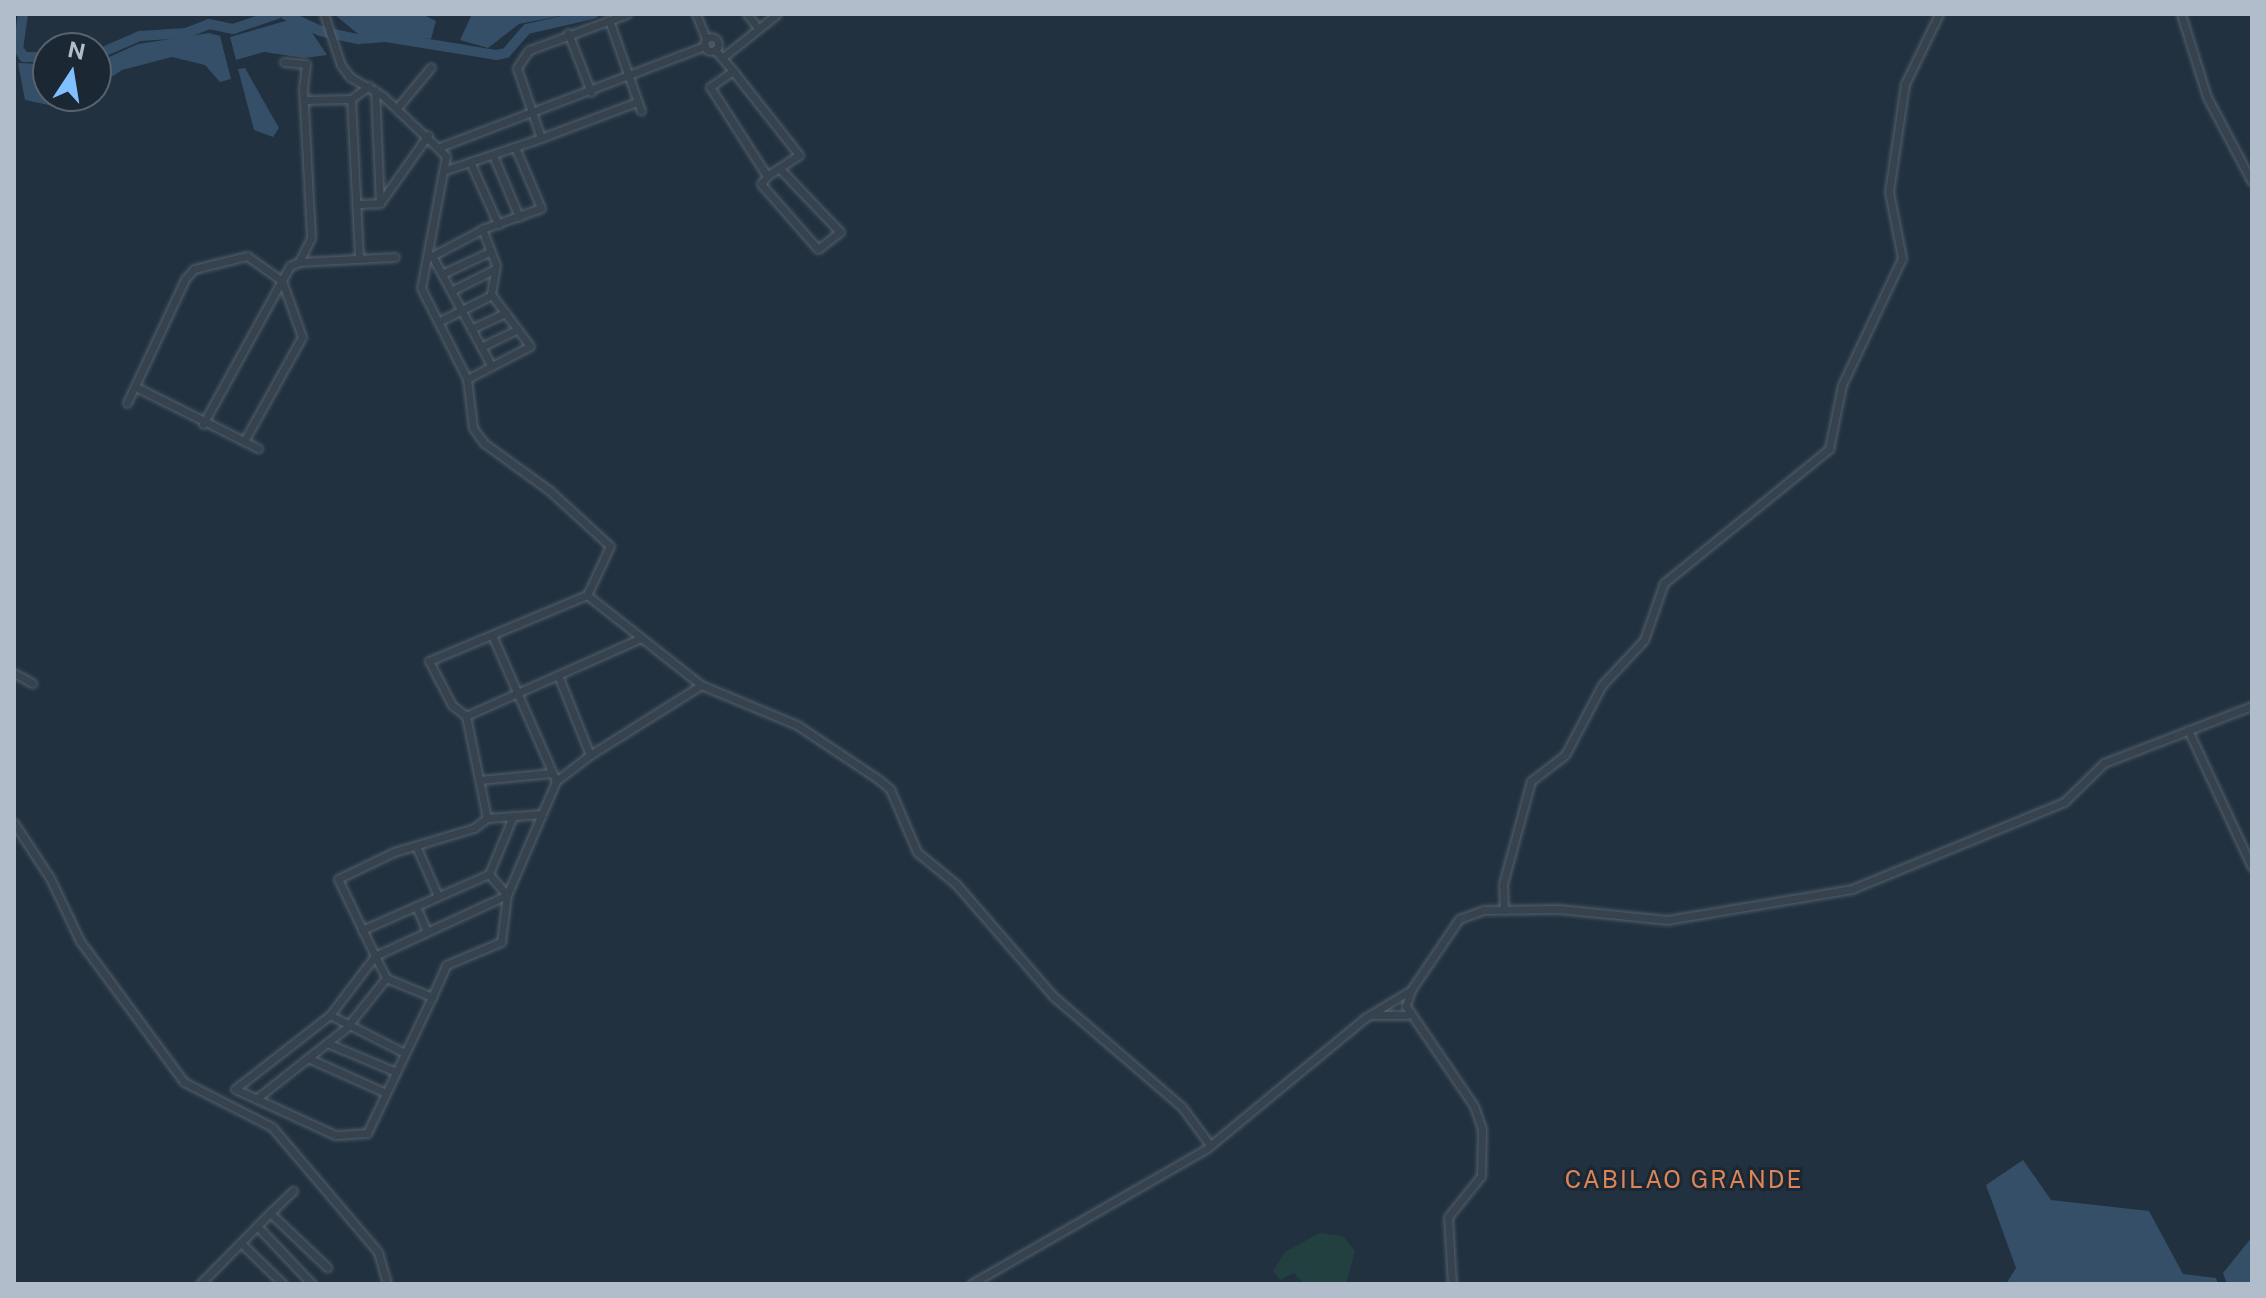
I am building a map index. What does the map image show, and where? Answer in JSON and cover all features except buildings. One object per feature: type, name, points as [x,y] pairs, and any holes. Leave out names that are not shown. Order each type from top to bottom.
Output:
[{"type":"street","points":[[324,14],[341,65],[397,108],[440,147],[446,170],[421,288],[467,379],[473,428],[484,443],[550,491],[610,546],[587,595],[429,661],[452,705],[466,716],[487,818]]},
{"type":"street","points":[[541,138],[517,68],[529,50],[568,33],[627,14]]},
{"type":"street","points":[[696,14],[705,42],[733,71],[799,155],[779,168],[767,176],[761,184],[818,249],[840,232],[779,168]]},
{"type":"street","points":[[747,14],[758,28]]},
{"type":"street","points":[[722,58],[777,14]]},
{"type":"street","points":[[1504,910],[1506,871],[1531,781],[1565,755],[1602,685],[1644,640],[1664,583],[1829,449],[1842,385],[1902,258],[1889,192],[1905,84],[1939,14]]},
{"type":"street","points":[[2181,14],[2207,97],[2252,182]]},
{"type":"street","points":[[609,20],[641,111]]},
{"type":"street","points":[[568,33],[591,92]]},
{"type":"street","points":[[440,147],[630,78],[705,42]]},
{"type":"street","points":[[284,62],[306,64],[311,238],[299,262]]},
{"type":"street","points":[[397,108],[431,67]]},
{"type":"street","points":[[733,71],[710,87],[767,176]]},
{"type":"street","points":[[305,100],[351,99],[372,88]]},
{"type":"street","points":[[372,88],[380,203]]},
{"type":"street","points":[[351,99],[359,259]]},
{"type":"street","points":[[446,170],[637,102]]},
{"type":"street","points":[[380,203],[428,135]]},
{"type":"street","points":[[491,365],[432,256],[482,229],[541,208],[515,147]]},
{"type":"street","points":[[493,155],[519,217]]},
{"type":"street","points":[[472,166],[498,224]]},
{"type":"street","points":[[356,204],[380,203]]},
{"type":"street","points":[[467,379],[530,346],[492,295],[495,269],[482,229]]},
{"type":"street","points":[[442,274],[491,251]]},
{"type":"street","points":[[127,403],[185,279],[194,269],[247,256],[282,281],[302,337],[244,441]]},
{"type":"street","points":[[203,424],[290,266],[299,262],[395,257]]},
{"type":"street","points":[[451,291],[495,269]]},
{"type":"street","points":[[438,322],[492,295]]},
{"type":"street","points":[[471,329],[506,313]]},
{"type":"street","points":[[481,347],[518,329]]},
{"type":"street","points":[[136,387],[203,424],[258,448]]},
{"type":"street","points":[[587,595],[701,685],[797,725],[890,789],[917,852],[956,884],[1053,996],[1182,1107],[1210,1145]]},
{"type":"street","points":[[235,1089],[335,1135],[367,1133],[446,965],[501,942],[507,895],[542,814],[554,777],[492,635]]},
{"type":"street","points":[[466,716],[641,638]]},
{"type":"street","points":[[14,673],[32,683]]},
{"type":"street","points":[[558,675],[590,755]]},
{"type":"street","points":[[480,780],[554,777],[701,685]]},
{"type":"street","points":[[971,1284],[1210,1145],[1251,1116],[1365,1018],[1411,990],[1459,919],[1473,912],[1605,912],[1667,920],[1852,889],[2064,802],[2104,763],[2252,706]]},
{"type":"street","points":[[2188,730],[2252,867]]},
{"type":"street","points":[[432,997],[386,978],[338,879],[474,828],[487,818],[542,814]]},
{"type":"street","points":[[362,930],[489,874],[513,816]]},
{"type":"street","points":[[14,823],[50,878],[80,941],[184,1082],[272,1127],[378,1252],[387,1284]]},
{"type":"street","points":[[417,848],[438,896]]},
{"type":"street","points":[[489,874],[507,895]]},
{"type":"street","points":[[222,1100],[330,1015],[375,956],[426,929],[507,895]]},
{"type":"street","points":[[416,906],[426,929]]},
{"type":"street","points":[[256,1099],[346,1028],[386,978]]},
{"type":"street","points":[[1407,1015],[1411,990]]},
{"type":"street","points":[[1365,1018],[1384,1011],[1407,1015],[1449,1066],[1482,1129],[1481,1176],[1448,1217],[1452,1284]]},
{"type":"street","points":[[330,1015],[346,1028],[405,1053]]},
{"type":"street","points":[[327,1043],[396,1072]]},
{"type":"street","points":[[308,1058],[386,1093]]},
{"type":"street","points":[[200,1284],[293,1191]]},
{"type":"street","points":[[270,1213],[327,1267]]},
{"type":"street","points":[[257,1226],[312,1284]]},
{"type":"street","points":[[241,1243],[283,1284]]},
{"type":"green space","points":[[1320,1233],[1343,1236],[1355,1251],[1346,1284],[1303,1283],[1294,1273],[1280,1280],[1273,1271],[1285,1252]]},
{"type":"water","points":[[334,14],[422,14],[436,21],[431,39],[358,34]]},
{"type":"water","points":[[472,14],[570,14],[519,24],[488,48],[460,40]]},
{"type":"water","points":[[289,20],[311,31],[327,55],[305,58],[264,52],[236,60],[230,37]]},
{"type":"water","points":[[209,33],[220,36],[231,79],[220,82],[205,65],[172,57],[122,70],[112,77],[112,56],[138,44]]},
{"type":"water","points":[[18,63],[32,63],[32,101],[25,100]]},
{"type":"water","points":[[245,68],[279,128],[273,137],[254,130],[238,69]]},
{"type":"water","points":[[2023,1160],[2051,1200],[2149,1211],[2183,1274],[2216,1278],[2218,1284],[2006,1284],[2016,1268],[1986,1185]]},
{"type":"water","points":[[2252,1237],[2252,1284],[2227,1284],[2223,1273]]},
{"type":"waterway","points":[[23,14],[18,48],[24,57],[32,57]]},
{"type":"waterway","points":[[112,48],[140,36],[186,33],[209,24],[233,29],[277,14]]},
{"type":"waterway","points":[[284,14],[320,31],[359,39],[386,37],[496,55],[506,53],[527,29],[593,14]]},
{"type":"district","name":"CABILAO GRANDE","points":[[1684,1180]]}]
